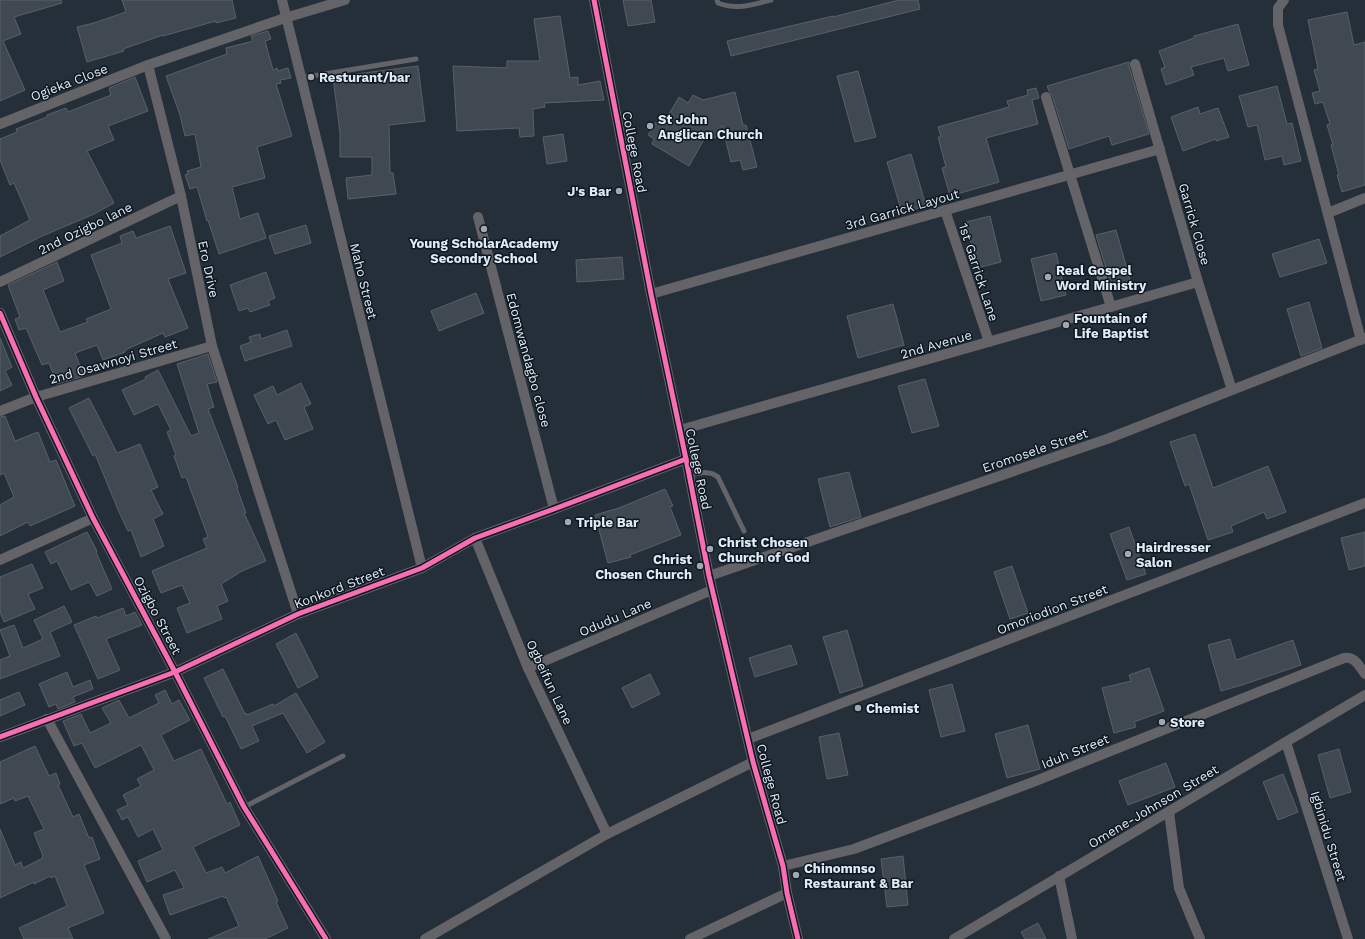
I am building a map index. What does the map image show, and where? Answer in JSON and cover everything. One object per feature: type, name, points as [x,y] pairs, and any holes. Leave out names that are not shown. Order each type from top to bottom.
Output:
[{"type":"street","name":"Maho Street","points":[[282,0],[285,18],[422,568]]},
{"type":"street","points":[[148,65],[285,18],[345,0]]},
{"type":"street","name":"College Road","points":[[594,0],[651,294],[690,475],[712,590],[753,762],[784,866],[787,894],[798,939]]},
{"type":"street","points":[[1284,0],[1278,8],[1278,25],[1363,339]]},
{"type":"street","name":"Garrick Close","points":[[1135,64],[1198,282],[1232,390]]},
{"type":"street","name":"Ogieka Close","points":[[0,124],[148,65]]},
{"type":"street","name":"Ero Drive","points":[[148,65],[181,196],[212,346],[298,614]]},
{"type":"street","points":[[1046,98],[1111,307]]},
{"type":"street","name":"3rd Garrick Layout","points":[[651,294],[1160,149]]},
{"type":"street","name":"2nd Ozigbo lane","points":[[0,282],[181,196]]},
{"type":"street","points":[[1328,213],[1365,198]]},
{"type":"street","name":"1st Garrick Lane","points":[[945,210],[989,342]]},
{"type":"street","name":"Edomwandagbo close","points":[[478,217],[554,509]]},
{"type":"street","name":"2nd Avenue","points":[[680,430],[1198,282]]},
{"type":"street","name":"Ozigbo Street","points":[[0,314],[36,397],[94,518],[244,807],[326,939]]},
{"type":"street","name":"Eromosele Street","points":[[709,576],[1107,439],[1363,339]]},
{"type":"street","name":"2nd Osawnoyi Street","points":[[0,411],[36,397],[212,346]]},
{"type":"street","name":"Konkord Street","points":[[0,737],[175,672],[298,614],[422,568],[475,538],[686,458]]},
{"type":"street","name":"Omoriodion Street","points":[[748,739],[1365,503]]},
{"type":"street","points":[[0,560],[94,518]]},
{"type":"street","name":"Ogbeifun Lane","points":[[475,538],[528,668],[607,834]]},
{"type":"street","name":"Odudu Lane","points":[[528,668],[712,590]]},
{"type":"street","name":"Iduh Street","points":[[784,866],[854,849],[1041,779],[1344,658],[1349,657],[1354,659],[1365,674]]},
{"type":"street","name":"Omene-Johnson Street","points":[[954,939],[1365,695]]},
{"type":"street","points":[[47,719],[166,939]]},
{"type":"street","name":"Igbinidu Street","points":[[1286,742],[1348,939]]},
{"type":"street","points":[[425,939],[607,834],[753,762]]},
{"type":"street","points":[[1168,812],[1179,888],[1200,939]]},
{"type":"street","points":[[1059,876],[1072,939]]},
{"type":"street","points":[[690,939],[787,894]]},
{"type":"lane","points":[[717,0],[718,3],[728,7],[747,6],[771,0]]},
{"type":"lane","points":[[300,78],[416,59]]},
{"type":"lane","points":[[690,475],[714,473],[718,477],[744,531]]},
{"type":"lane","points":[[244,807],[343,756]]},
{"type":"building","points":[[0,0],[61,0],[62,3],[14,17],[21,34],[3,41],[25,90],[0,101]]},
{"type":"building","points":[[122,0],[232,0],[236,18],[216,23],[216,21],[163,35],[123,49],[124,51],[87,62],[77,27],[126,12]]},
{"type":"building","points":[[623,0],[651,0],[655,22],[628,26]]},
{"type":"building","points":[[899,0],[918,0],[920,9],[731,56],[727,41],[833,17]]},
{"type":"building","points":[[1347,12],[1354,45],[1365,42],[1365,185],[1342,192],[1331,145],[1333,145],[1327,125],[1330,124],[1323,102],[1315,104],[1312,93],[1320,91],[1314,70],[1318,69],[1308,20]]},
{"type":"building","points":[[560,16],[570,78],[578,77],[578,85],[600,81],[604,100],[544,103],[545,107],[533,109],[534,136],[520,137],[519,128],[457,131],[453,66],[507,68],[507,61],[540,61],[534,19]]},
{"type":"building","points":[[1238,24],[1249,65],[1228,71],[1224,58],[1191,67],[1194,75],[1166,85],[1161,69],[1165,67],[1159,51],[1194,38],[1194,36]]},
{"type":"building","points":[[268,31],[271,39],[265,41],[273,70],[277,68],[278,71],[288,68],[291,78],[280,80],[281,83],[276,84],[292,136],[257,147],[265,178],[232,187],[240,219],[258,213],[266,238],[219,254],[197,187],[190,189],[185,175],[188,174],[187,171],[201,167],[195,134],[185,136],[180,115],[166,76],[227,54],[226,48],[253,41],[251,36]]},
{"type":"building","points":[[1129,62],[1149,134],[1112,145],[1109,136],[1069,149],[1052,95],[1047,86]]},
{"type":"building","points":[[418,66],[425,121],[389,125],[390,173],[393,173],[396,194],[348,199],[346,178],[372,175],[372,157],[340,157],[340,133],[333,77]]},
{"type":"building","points":[[858,71],[876,137],[855,142],[837,76]]},
{"type":"building","points":[[135,77],[148,111],[108,126],[114,140],[87,151],[114,203],[94,214],[40,237],[0,257],[0,236],[30,220],[14,183],[10,185],[0,160],[0,139],[17,132],[16,129],[47,117],[47,115],[66,108],[68,112],[111,95],[109,88]]},
{"type":"building","points":[[1277,86],[1287,124],[1292,123],[1301,161],[1284,165],[1282,156],[1265,160],[1257,125],[1248,127],[1239,96]]},
{"type":"building","points":[[1036,88],[1039,98],[1032,100],[1038,124],[986,138],[999,182],[950,196],[942,168],[946,167],[938,137],[941,137],[938,127],[1009,107],[1007,101],[1028,95],[1027,90]]},
{"type":"building","points":[[735,92],[743,125],[746,125],[757,167],[743,170],[740,160],[731,162],[722,125],[715,138],[707,134],[689,166],[652,144],[654,139],[648,135],[656,122],[662,126],[679,97],[688,103],[693,95],[703,100]]},
{"type":"building","points":[[1198,107],[1200,114],[1218,108],[1229,137],[1216,141],[1216,139],[1183,151],[1171,117]]},
{"type":"building","points":[[563,134],[567,161],[547,164],[543,137]]},
{"type":"building","points":[[911,154],[926,206],[902,213],[887,162]]},
{"type":"building","points":[[990,216],[1001,262],[977,268],[966,222]]},
{"type":"building","points":[[306,225],[311,243],[275,254],[269,236]]},
{"type":"building","points":[[170,226],[186,273],[168,279],[188,328],[165,337],[163,333],[125,350],[125,352],[103,360],[97,345],[75,353],[84,376],[57,384],[49,363],[42,365],[26,328],[19,330],[15,319],[20,317],[8,285],[57,262],[64,281],[43,290],[60,332],[88,322],[86,319],[111,309],[91,255],[122,243],[120,236],[133,231],[136,238]]},
{"type":"building","points":[[1116,230],[1131,283],[1112,288],[1096,235]]},
{"type":"building","points":[[1319,239],[1327,263],[1280,277],[1272,254]]},
{"type":"building","name":"Real Gospel Word Ministry","points":[[1056,253],[1066,295],[1041,301],[1031,259]]},
{"type":"building","points":[[622,257],[624,279],[577,282],[576,260]]},
{"type":"building","points":[[266,272],[275,298],[268,301],[270,305],[250,312],[248,308],[239,311],[230,285]]},
{"type":"building","points":[[476,293],[484,313],[439,331],[431,311]]},
{"type":"building","points":[[1309,302],[1322,348],[1301,356],[1287,309]]},
{"type":"building","points":[[893,304],[904,345],[858,358],[847,316]]},
{"type":"building","points":[[287,330],[292,346],[245,361],[240,346],[251,342],[249,337],[260,334],[261,339]]},
{"type":"building","points":[[0,338],[12,367],[5,371],[12,385],[0,391]]},
{"type":"building","points":[[208,354],[217,382],[207,384],[214,407],[208,409],[238,487],[237,488],[246,513],[244,513],[266,561],[242,571],[221,584],[228,601],[217,606],[222,619],[187,633],[177,608],[190,603],[182,585],[161,593],[152,571],[207,548],[203,539],[208,537],[186,477],[182,478],[174,456],[176,455],[167,432],[171,430],[158,404],[134,415],[122,390],[146,379],[145,377],[158,370],[191,436],[199,433],[177,364]]},
{"type":"building","points":[[925,379],[939,426],[912,433],[898,386]]},
{"type":"building","points":[[301,383],[311,404],[304,407],[313,429],[285,440],[276,420],[268,424],[254,395],[273,386],[277,395]]},
{"type":"building","points":[[89,398],[117,453],[140,444],[158,487],[151,490],[163,514],[153,519],[164,546],[141,557],[131,530],[128,531],[119,512],[95,454],[93,456],[69,408]]},
{"type":"building","points":[[5,416],[15,441],[38,432],[50,462],[56,460],[75,506],[30,526],[28,522],[0,536],[0,505],[14,497],[4,473],[0,475],[0,417]]},
{"type":"building","points":[[1195,434],[1213,488],[1268,466],[1286,512],[1267,519],[1264,512],[1231,526],[1233,532],[1208,540],[1189,484],[1185,486],[1170,442]]},
{"type":"building","points":[[849,472],[861,517],[830,527],[818,479]]},
{"type":"building","points":[[665,489],[673,506],[670,507],[681,535],[630,555],[631,557],[608,563],[595,515],[619,508]]},
{"type":"building","name":"Hairdresser Salon","points":[[1129,527],[1146,574],[1127,580],[1110,534]]},
{"type":"building","points":[[87,532],[97,551],[96,552],[112,589],[97,596],[89,582],[71,590],[57,561],[51,564],[45,552]]},
{"type":"building","points":[[1365,532],[1365,566],[1349,570],[1341,538]]},
{"type":"building","points":[[32,564],[43,588],[28,594],[35,609],[4,622],[0,612],[0,577]]},
{"type":"building","points":[[1012,566],[1028,613],[1010,619],[994,572]]},
{"type":"building","points":[[64,606],[72,622],[50,632],[60,656],[0,679],[0,660],[10,656],[0,630],[14,625],[23,648],[43,639],[34,620]]},
{"type":"building","points":[[123,608],[126,616],[135,612],[142,625],[106,639],[120,670],[98,679],[74,625],[96,616],[97,618]]},
{"type":"building","points":[[847,630],[863,686],[840,693],[823,637]]},
{"type":"building","points":[[296,633],[318,677],[298,688],[276,644]]},
{"type":"building","points":[[1230,639],[1236,660],[1293,640],[1301,665],[1221,691],[1208,645]]},
{"type":"building","points":[[791,645],[797,664],[755,677],[749,658]]},
{"type":"building","points":[[1149,668],[1164,711],[1134,722],[1136,727],[1114,733],[1102,688],[1131,681],[1129,675]]},
{"type":"building","points":[[223,669],[245,714],[246,713],[247,715],[273,704],[274,706],[296,693],[325,742],[307,753],[283,713],[252,726],[259,741],[241,749],[204,678]]},
{"type":"building","points":[[67,672],[73,687],[90,680],[93,689],[73,697],[75,702],[58,709],[56,704],[49,707],[39,684]]},
{"type":"building","points":[[650,674],[660,694],[632,708],[622,688]]},
{"type":"building","points":[[952,684],[965,731],[941,737],[929,690]]},
{"type":"building","points":[[165,690],[172,704],[179,700],[190,720],[161,735],[174,761],[201,749],[227,804],[230,802],[240,825],[193,847],[206,873],[222,867],[225,873],[258,856],[288,928],[265,939],[208,939],[239,926],[226,897],[224,898],[223,896],[170,915],[163,895],[184,888],[175,870],[147,882],[138,861],[163,850],[153,829],[138,837],[128,817],[122,820],[117,810],[128,805],[123,795],[141,786],[137,779],[154,770],[141,745],[95,768],[82,743],[74,746],[63,721],[81,714],[90,733],[111,723],[102,708],[119,700],[129,718],[159,703],[155,695]]},
{"type":"building","points":[[19,692],[25,705],[0,716],[0,700]]},
{"type":"building","points":[[1028,725],[1040,769],[1007,778],[995,734]]},
{"type":"building","points":[[839,733],[848,775],[827,779],[819,737]]},
{"type":"building","points":[[35,746],[49,776],[56,773],[60,784],[58,785],[73,817],[79,814],[89,838],[92,837],[100,859],[84,865],[104,913],[68,928],[73,939],[24,939],[19,928],[67,906],[55,876],[51,878],[50,876],[34,884],[34,882],[0,898],[0,829],[15,865],[21,862],[23,868],[43,858],[34,833],[44,829],[28,796],[15,801],[14,798],[0,804],[0,762]]},
{"type":"building","points":[[1339,749],[1351,792],[1330,798],[1318,755]]},
{"type":"building","points":[[1166,763],[1175,787],[1128,805],[1119,781]]},
{"type":"building","points":[[1283,774],[1298,812],[1278,820],[1263,782]]},
{"type":"building","points":[[903,856],[908,905],[887,907],[881,859]]},
{"type":"building","points":[[1038,923],[1046,939],[1025,939],[1021,932]]},
{"type":"cycle path","points":[[594,0],[651,294],[709,576],[753,762],[783,866],[787,893],[798,939]]},
{"type":"cycle path","points":[[0,313],[36,397],[93,518],[175,672],[244,807],[326,939]]},
{"type":"cycle path","points":[[0,737],[175,672],[298,614],[422,568],[475,538],[686,459]]},
{"type":"place","name":"Resturant/bar","points":[[311,77]]},
{"type":"place","name":"St John Anglican Church","points":[[650,126]]},
{"type":"place","name":"J's Bar","points":[[619,191]]},
{"type":"place","name":"Young ScholarAcademy Secondry School","points":[[484,229]]},
{"type":"place","name":"Real Gospel Word Ministry","points":[[1048,277]]},
{"type":"place","name":"Fountain of Life Baptist","points":[[1066,325]]},
{"type":"place","name":"Triple Bar","points":[[568,522]]},
{"type":"place","name":"Christ Chosen Church of God","points":[[710,549]]},
{"type":"place","name":"Hairdresser Salon","points":[[1128,554]]},
{"type":"place","name":"Christ Chosen Church","points":[[700,566]]},
{"type":"place","name":"Chemist","points":[[858,708]]},
{"type":"place","name":"Store","points":[[1162,722]]},
{"type":"place","name":"Chinomnso Restaurant & Bar","points":[[796,875]]}]
